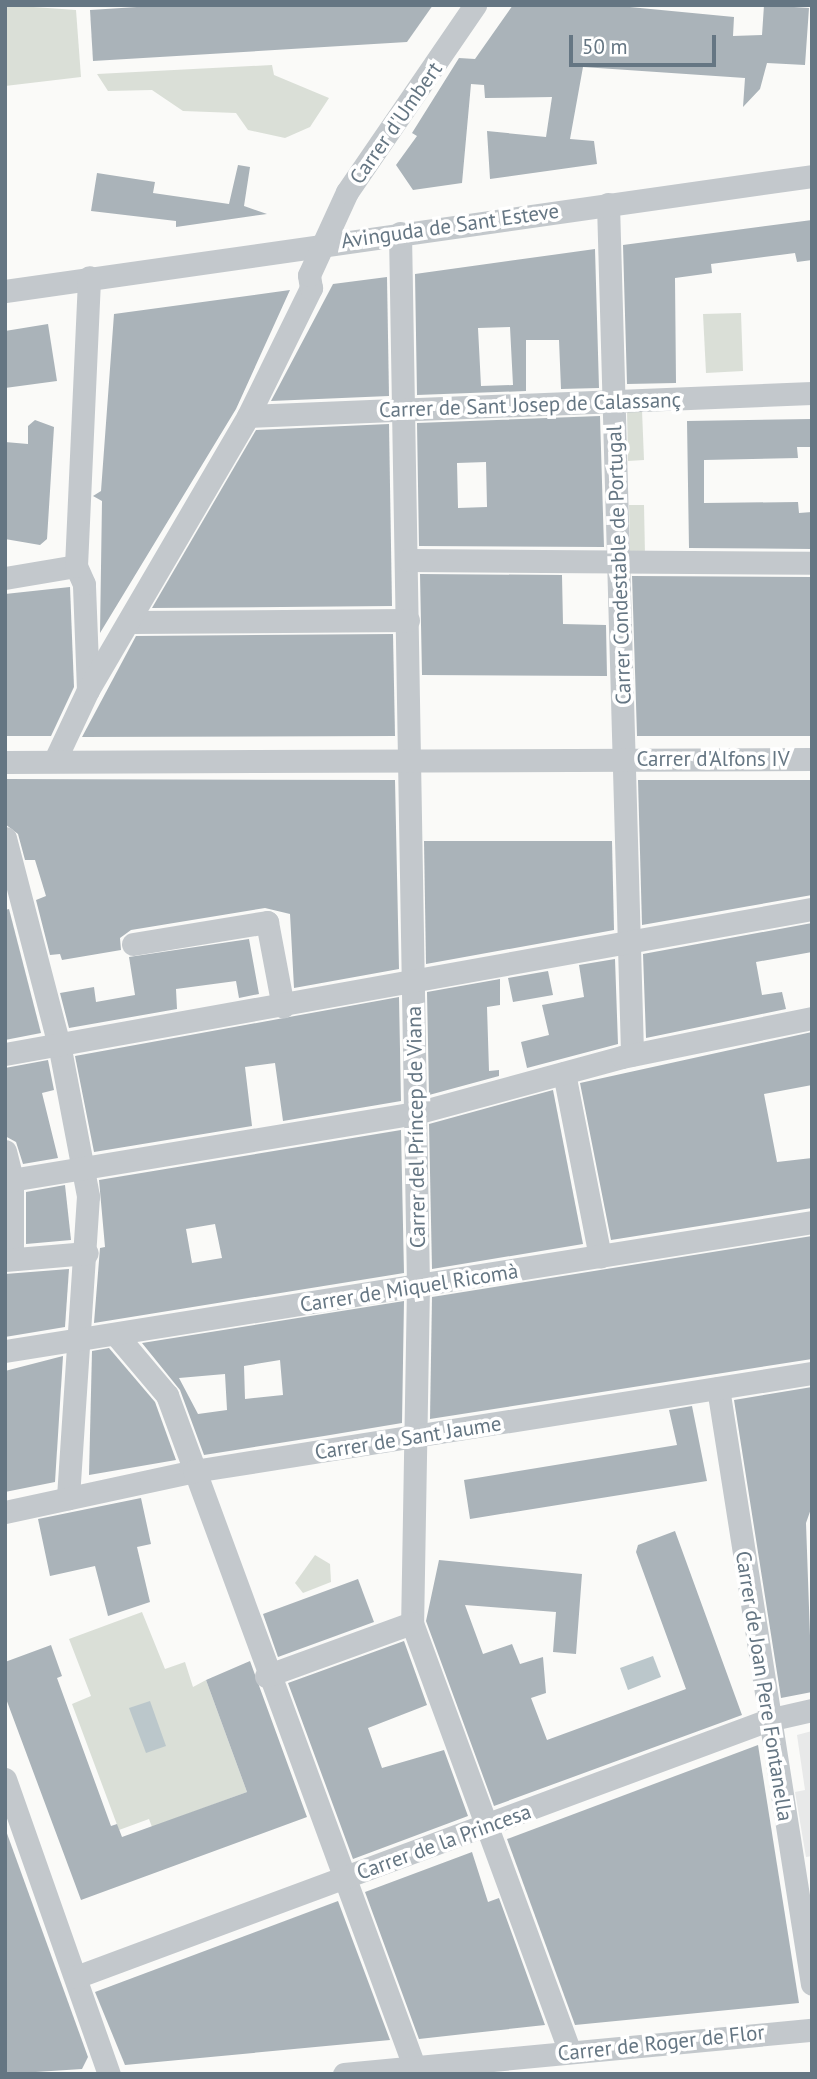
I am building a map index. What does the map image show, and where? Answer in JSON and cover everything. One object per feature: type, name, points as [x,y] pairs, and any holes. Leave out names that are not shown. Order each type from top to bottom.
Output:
[{"type":"street","name":"Carrer d'Umbert","points":[[55,760],[88,690],[97,657],[131,622],[248,416],[311,288],[309,275],[348,192],[475,5]]},
{"type":"street","name":"Avinguda de Sant Esteve","points":[[5,291],[812,176]]},
{"type":"street","name":"Carrer Condestable de Portugal","points":[[608,204],[620,562],[620,760],[632,1055]]},
{"type":"street","name":"Carrer del Príncep de Viana","points":[[400,233],[407,409],[418,1286],[419,1437],[412,1623]]},
{"type":"street","points":[[89,277],[80,575],[97,657]]},
{"type":"street","name":"Carrer de Sant Josep de Calassanç","points":[[248,416],[812,393]]},
{"type":"street","points":[[408,560],[812,563]]},
{"type":"street","points":[[5,578],[80,575]]},
{"type":"street","points":[[131,622],[408,620]]},
{"type":"street","name":"Carrer d'Alfons IV","points":[[5,761],[812,759]]},
{"type":"street","points":[[5,838],[60,1049],[84,1166],[87,1252],[68,1498]]},
{"type":"street","points":[[5,1054],[60,1049],[812,909]]},
{"type":"street","points":[[133,944],[267,922],[283,1007]]},
{"type":"street","points":[[9,1181],[84,1166],[416,1113],[632,1055],[812,1018]]},
{"type":"street","points":[[564,1073],[600,1257]]},
{"type":"street","points":[[5,1151],[9,1181],[9,1260],[87,1252]]},
{"type":"street","name":"Carrer de Miquel Ricomà","points":[[5,1351],[118,1337],[812,1222]]},
{"type":"street","points":[[118,1337],[167,1395],[266,1676],[416,2070]]},
{"type":"street","name":"Carrer de Sant Jaume","points":[[5,1511],[194,1471],[812,1373]]},
{"type":"street","name":"Carrer de Joan Pere Fontanella","points":[[718,1388],[768,1720],[812,1984]]},
{"type":"street","points":[[266,1676],[412,1623],[570,2052]]},
{"type":"street","name":"Carrer de la Princesa","points":[[76,1977],[488,1827],[768,1720],[812,1710]]},
{"type":"street","points":[[5,1779],[109,2074]]},
{"type":"street","name":"Carrer de Roger de Flor","points":[[344,2074],[416,2070],[570,2052],[812,2030]]},
{"type":"shaded area","points":[[5,5],[76,10],[81,77],[5,86]]},
{"type":"shaded area","points":[[272,65],[274,75],[329,98],[310,127],[285,138],[248,130],[236,113],[183,111],[152,90],[108,91],[97,74]]},
{"type":"shaded area","points":[[741,313],[743,371],[706,373],[703,314]]},
{"type":"shaded area","points":[[627,410],[642,410],[644,460],[628,461]]},
{"type":"shaded area","points":[[629,505],[644,505],[645,555],[630,556]]},
{"type":"shaded area","points":[[315,1555],[330,1564],[331,1582],[303,1593],[295,1583]]},
{"type":"shaded area","points":[[142,1612],[165,1669],[185,1662],[193,1687],[206,1680],[247,1792],[152,1827],[149,1819],[119,1830],[72,1704],[91,1696],[69,1639]]},
{"type":"shaded area","points":[[653,1656],[661,1677],[628,1690],[620,1668]]},
{"type":"shaded area","points":[[150,1701],[166,1746],[146,1753],[129,1708]]},
{"type":"shaded area","points":[[812,1731],[812,1856],[806,1857],[795,1792],[805,1790],[797,1735]]},
{"type":"building","points":[[168,5],[433,5],[407,42],[93,61],[90,10]]},
{"type":"building","points":[[513,5],[609,5],[734,17],[733,36],[762,35],[764,5],[809,8],[805,65],[767,63],[760,89],[743,107],[745,78],[583,67],[570,139],[594,141],[597,164],[490,179],[487,131],[546,137],[552,97],[485,98],[484,85],[471,84],[462,183],[413,190],[396,165],[417,136],[412,133],[459,58],[475,59]]},
{"type":"building","points":[[238,165],[250,167],[244,206],[267,214],[176,227],[176,221],[91,211],[97,173],[155,182],[153,193],[229,204]]},
{"type":"building","points":[[812,220],[812,260],[797,262],[795,253],[711,264],[712,273],[675,278],[676,383],[627,384],[623,245]]},
{"type":"building","points":[[595,249],[599,388],[561,389],[559,340],[526,340],[526,391],[417,395],[415,274]],"holes":[[[510,327],[513,385],[481,386],[478,328]]]},
{"type":"building","points":[[387,277],[389,396],[271,401],[333,284]]},
{"type":"building","points":[[290,290],[236,409],[100,633],[102,501],[93,496],[101,491],[114,314]]},
{"type":"building","points":[[48,324],[57,381],[5,388],[5,331]]},
{"type":"building","points":[[600,416],[604,547],[419,546],[417,423]],"holes":[[[486,462],[487,507],[458,508],[457,463]]]},
{"type":"building","points":[[812,419],[812,447],[797,447],[798,458],[704,460],[704,503],[798,502],[799,513],[812,512],[812,549],[689,548],[687,421]]},
{"type":"building","points":[[35,420],[54,427],[47,539],[40,545],[5,539],[5,442],[28,444],[28,426]]},
{"type":"building","points":[[389,424],[392,606],[152,608],[256,430]]},
{"type":"building","points":[[420,574],[562,575],[563,624],[606,625],[607,676],[422,675]]},
{"type":"building","points":[[632,576],[812,577],[812,736],[637,736]]},
{"type":"building","points":[[70,587],[74,687],[51,736],[5,736],[5,594]]},
{"type":"building","points":[[393,634],[395,736],[82,737],[136,636]]},
{"type":"building","points":[[5,779],[395,780],[399,969],[294,988],[290,914],[265,908],[131,930],[120,938],[121,950],[62,960],[60,954],[50,955],[36,900],[46,896],[35,860],[25,860],[18,834],[5,824]]},
{"type":"building","points":[[638,780],[812,780],[812,895],[642,925]]},
{"type":"building","points":[[424,841],[612,841],[614,930],[426,964]]},
{"type":"building","points":[[9,909],[41,1033],[5,1040],[5,910]]},
{"type":"building","points":[[812,923],[812,952],[756,962],[762,995],[782,992],[786,1009],[646,1038],[643,954]]},
{"type":"building","points":[[249,939],[259,994],[239,998],[236,981],[176,989],[177,1009],[69,1028],[60,993],[94,987],[96,1002],[135,995],[129,957]]},
{"type":"building","points":[[615,959],[618,1044],[527,1068],[521,1042],[549,1035],[542,1005],[584,997],[579,965]]},
{"type":"building","points":[[548,971],[553,995],[513,1002],[508,978]]},
{"type":"building","points":[[500,979],[500,1005],[487,1007],[489,1071],[499,1070],[499,1076],[429,1095],[427,992]]},
{"type":"building","points":[[399,997],[401,1101],[283,1121],[275,1063],[245,1067],[252,1126],[94,1152],[75,1056]]},
{"type":"building","points":[[812,1032],[812,1085],[764,1094],[777,1162],[812,1158],[812,1208],[611,1240],[580,1083]]},
{"type":"building","points":[[48,1060],[54,1090],[42,1093],[58,1158],[23,1164],[16,1142],[5,1136],[5,1068]]},
{"type":"building","points":[[553,1090],[583,1244],[432,1269],[429,1124]]},
{"type":"building","points":[[401,1130],[404,1273],[94,1323],[100,1248],[105,1247],[99,1180]],"holes":[[[215,1224],[222,1258],[192,1263],[186,1229]]]},
{"type":"building","points":[[65,1185],[71,1240],[26,1244],[26,1192]]},
{"type":"building","points":[[812,1236],[812,1359],[430,1419],[432,1297]]},
{"type":"building","points":[[69,1269],[65,1327],[5,1337],[5,1274]]},
{"type":"building","points":[[404,1301],[402,1423],[204,1455],[180,1390],[142,1343]],"holes":[[[280,1360],[283,1395],[245,1399],[244,1366]],[[225,1374],[227,1410],[198,1414],[179,1378]]]},
{"type":"building","points":[[109,1348],[155,1402],[176,1460],[89,1475],[92,1351]]},
{"type":"building","points":[[63,1356],[55,1482],[5,1492],[5,1371]]},
{"type":"building","points":[[812,1387],[812,1506],[806,1523],[812,1692],[781,1698],[734,1400]]},
{"type":"building","points":[[692,1406],[707,1481],[470,1519],[464,1480],[677,1445],[669,1410]]},
{"type":"building","points":[[141,1498],[151,1544],[137,1547],[150,1602],[108,1616],[95,1566],[50,1576],[38,1519]]},
{"type":"building","points":[[675,1531],[742,1715],[494,1806],[426,1621],[439,1560],[582,1574],[576,1654],[553,1652],[556,1612],[465,1605],[483,1654],[512,1644],[520,1664],[543,1657],[546,1693],[531,1698],[547,1740],[686,1689],[636,1552],[638,1545]]},
{"type":"building","points":[[358,1579],[374,1622],[278,1657],[263,1614]]},
{"type":"building","points":[[404,1641],[427,1705],[368,1728],[382,1768],[444,1750],[468,1816],[353,1859],[288,1683]]},
{"type":"building","points":[[51,1645],[62,1676],[57,1678],[111,1826],[117,1824],[122,1837],[247,1792],[206,1680],[250,1661],[307,1817],[81,1900],[5,1696],[5,1662]]},
{"type":"building","points":[[758,1745],[799,2003],[575,2025],[507,1839]]},
{"type":"building","points":[[5,1828],[88,2057],[82,2069],[5,2074]]},
{"type":"building","points":[[472,1852],[488,1902],[499,1898],[545,2025],[419,2039],[365,1892]]},
{"type":"building","points":[[338,1901],[390,2040],[125,2065],[95,1992]]}]
